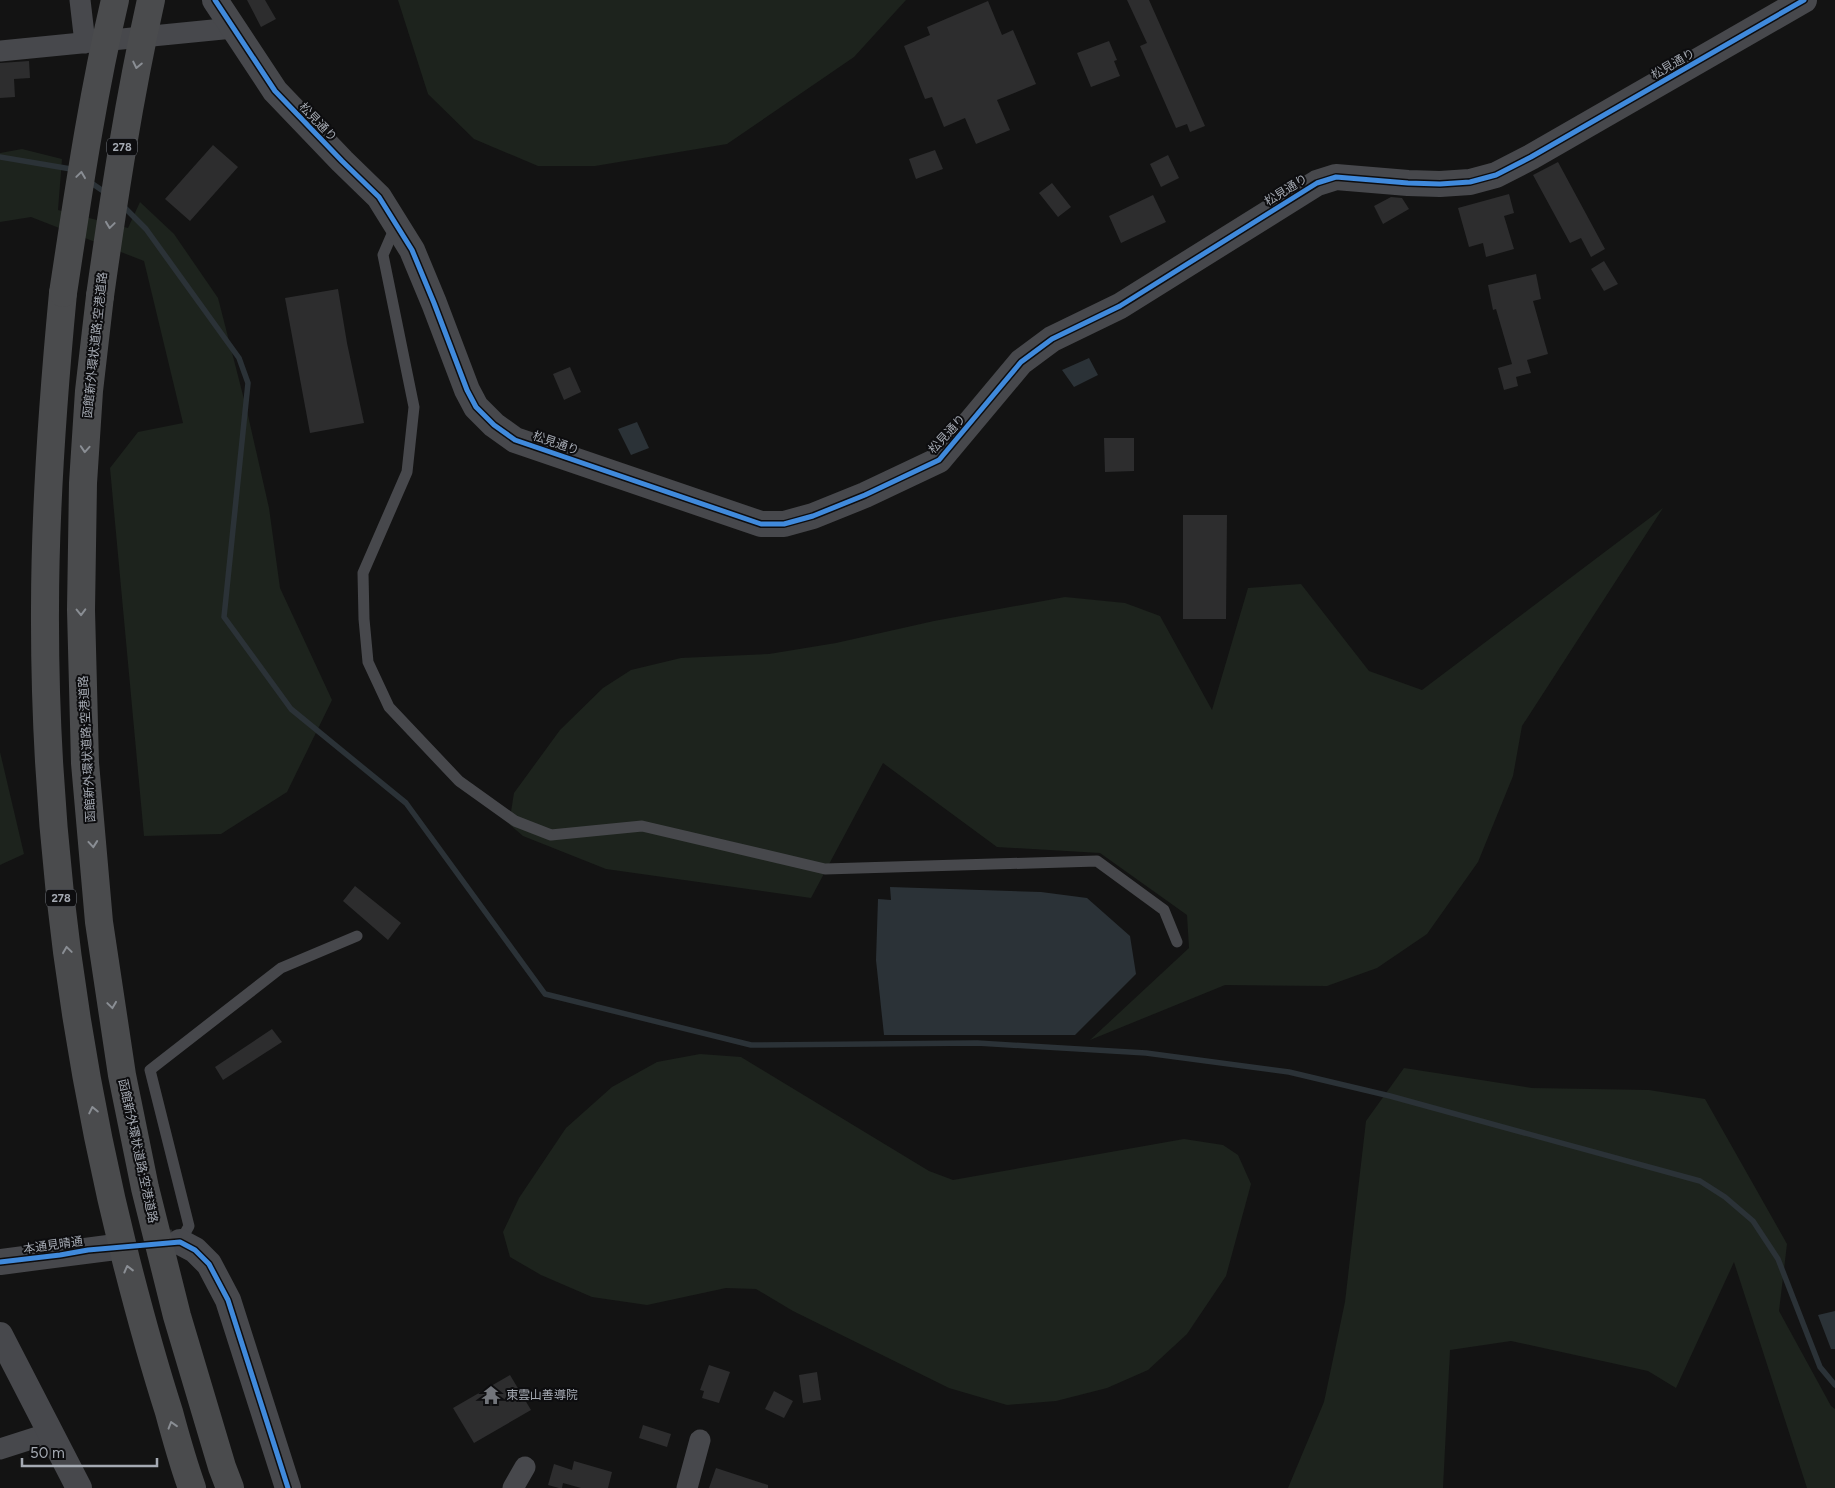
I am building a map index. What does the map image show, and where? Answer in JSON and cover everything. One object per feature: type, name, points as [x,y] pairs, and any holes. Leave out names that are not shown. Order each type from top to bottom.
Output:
[{"type":"highway","name":"278","points":[[115,0],[100,61],[84,151],[63,293],[53,406],[44,609],[49,763],[64,925],[87,1084],[111,1199],[143,1327],[192,1488]]},
{"type":"highway","name":"函館新外環状道路;空港道路","points":[[151,0],[136,68],[120,158],[100,296],[89,391],[83,483],[81,610],[85,763],[100,922],[122,1075],[145,1188],[177,1316],[230,1488]]},
{"type":"street","points":[[80,0],[85,43]]},
{"type":"street","name":"松見通り","points":[[215,0],[275,91],[379,197],[412,250],[467,390],[476,407],[494,425],[515,440],[761,524],[784,524],[813,516],[865,495],[939,460],[1021,362],[1044,344],[1120,306],[1317,183],[1336,177],[1440,184],[1470,182],[1496,175],[1531,157],[1804,0]]},
{"type":"street","points":[[0,51],[233,28]]},
{"type":"street","points":[[180,1242],[195,1250],[209,1264],[228,1300],[288,1488]]},
{"type":"street","name":"本通見晴通","points":[[0,1262],[108,1248]]},
{"type":"street","points":[[0,1335],[79,1488]]},
{"type":"street","points":[[0,1449],[50,1433]]},
{"type":"street","points":[[687,1488],[700,1440]]},
{"type":"street","points":[[513,1488],[524,1467]]},
{"type":"lane","points":[[396,223],[383,255],[414,407],[407,472],[362,574],[368,662],[389,707],[459,781],[515,821],[551,835],[642,826],[825,869],[1097,861],[1164,910],[1177,942]]},
{"type":"lane","points":[[180,1242],[188,1226],[150,1070],[281,968],[357,936]]},
{"type":"shaded area","points":[[398,0],[906,0],[854,57],[727,144],[595,166],[538,166],[474,139],[428,94]]},
{"type":"shaded area","points":[[22,149],[62,159],[58,210],[128,228],[140,202],[174,234],[218,298],[247,411],[269,508],[280,588],[332,700],[287,792],[221,834],[144,836],[110,468],[138,432],[183,423],[144,261],[31,217],[0,222],[0,153]]},
{"type":"shaded area","points":[[1089,358],[1098,375],[1074,387],[1062,370]]},
{"type":"shaded area","points":[[637,422],[649,448],[631,455],[618,429]]},
{"type":"shaded area","points":[[1663,508],[1522,726],[1513,776],[1478,862],[1427,934],[1377,968],[1327,986],[1225,985],[1090,1040],[1189,948],[1187,915],[1100,853],[997,847],[883,763],[811,898],[606,869],[523,836],[509,824],[514,793],[560,730],[603,688],[631,670],[681,658],[769,654],[836,643],[934,621],[1065,597],[1125,603],[1160,616],[1212,710],[1248,588],[1301,584],[1369,671],[1422,690]]},
{"type":"shaded area","points":[[0,752],[24,854],[0,865]]},
{"type":"shaded area","points":[[890,887],[1041,892],[1087,898],[1130,936],[1136,974],[1075,1035],[884,1035],[876,960],[878,899],[891,900]]},
{"type":"shaded area","points":[[700,1054],[741,1057],[929,1171],[953,1180],[1184,1139],[1223,1145],[1238,1155],[1251,1184],[1226,1276],[1187,1334],[1148,1370],[1107,1388],[1056,1401],[1007,1405],[949,1388],[793,1311],[756,1289],[726,1288],[647,1305],[592,1297],[541,1275],[510,1257],[503,1232],[519,1198],[566,1128],[612,1087],[657,1062]]},
{"type":"shaded area","points":[[1404,1068],[1532,1088],[1649,1090],[1705,1099],[1787,1244],[1779,1311],[1831,1406],[1835,1409],[1835,1488],[1807,1488],[1734,1262],[1676,1388],[1648,1371],[1511,1341],[1450,1350],[1443,1488],[1288,1488],[1324,1402],[1345,1302],[1366,1121]]},
{"type":"shaded area","points":[[1835,1311],[1835,1349],[1831,1349],[1818,1315]]},
{"type":"building","points":[[247,0],[265,0],[276,19],[261,27]]},
{"type":"building","points":[[1127,0],[1149,0],[1205,126],[1190,132],[1187,124],[1176,128],[1140,46],[1147,43]]},
{"type":"building","points":[[988,1],[1002,35],[1013,30],[1036,84],[997,100],[1010,130],[976,144],[965,118],[944,127],[932,97],[925,99],[904,46],[930,35],[927,27]]},
{"type":"building","points":[[1109,41],[1117,60],[1114,61],[1120,76],[1091,87],[1077,53]]},
{"type":"building","points":[[29,61],[30,78],[14,79],[15,97],[0,98],[0,63]]},
{"type":"building","points":[[213,145],[238,167],[190,221],[165,199]]},
{"type":"building","points":[[935,150],[943,169],[916,179],[909,159]]},
{"type":"building","points":[[1168,155],[1179,178],[1161,187],[1150,164]]},
{"type":"building","points":[[1558,162],[1605,249],[1591,257],[1581,238],[1570,243],[1533,175]]},
{"type":"building","points":[[1052,183],[1071,207],[1058,217],[1039,193]]},
{"type":"building","points":[[1509,194],[1514,213],[1504,216],[1514,249],[1486,257],[1483,243],[1469,247],[1458,208]]},
{"type":"building","points":[[1153,195],[1166,222],[1121,243],[1109,216]]},
{"type":"building","points":[[1391,197],[1402,198],[1409,209],[1383,224],[1374,206]]},
{"type":"building","points":[[1604,261],[1618,284],[1604,291],[1591,269]]},
{"type":"building","points":[[1536,274],[1541,299],[1533,301],[1548,354],[1527,360],[1531,373],[1516,377],[1518,386],[1504,390],[1498,368],[1512,364],[1496,309],[1493,310],[1488,285]]},
{"type":"building","points":[[338,289],[364,423],[310,433],[285,298]]},
{"type":"building","points":[[570,367],[581,392],[564,400],[553,374]]},
{"type":"building","points":[[1104,438],[1134,438],[1134,471],[1105,472]]},
{"type":"building","points":[[1183,515],[1227,515],[1226,619],[1183,619]]},
{"type":"building","points":[[355,886],[401,923],[388,940],[343,901]]},
{"type":"building","points":[[272,1029],[282,1042],[223,1080],[215,1067]]},
{"type":"building","points":[[709,1365],[730,1372],[719,1403],[702,1398],[704,1391],[700,1390]]},
{"type":"building","points":[[817,1372],[821,1400],[803,1403],[799,1375]]},
{"type":"building","points":[[510,1375],[531,1410],[474,1443],[453,1408]]},
{"type":"building","points":[[774,1391],[793,1401],[784,1418],[765,1409]]},
{"type":"building","points":[[643,1425],[671,1434],[667,1447],[639,1438]]},
{"type":"building","points":[[574,1461],[612,1472],[608,1488],[581,1488],[563,1483],[562,1488],[548,1485],[554,1464],[572,1470]]},
{"type":"building","points":[[716,1468],[768,1485],[768,1488],[709,1488]]},
{"type":"waterway","points":[[0,157],[71,169],[75,172]]},
{"type":"waterway","points":[[87,180],[106,193]]},
{"type":"waterway","points":[[122,205],[146,229],[239,358],[248,383],[224,617],[291,709],[406,803],[545,994],[751,1045],[977,1043],[1146,1053],[1289,1072],[1390,1096],[1700,1181],[1725,1197],[1753,1221],[1778,1259],[1820,1367],[1835,1385]]},
{"type":"tunnel","points":[[108,1248],[179,1242]]},
{"type":"cycle path","points":[[215,0],[275,91],[379,197],[412,250],[467,390],[476,407],[494,425],[515,440],[761,524],[784,524],[813,516],[865,495],[939,460],[1021,362],[1052,339],[1120,306],[1317,183],[1336,177],[1440,184],[1470,182],[1496,175],[1531,157],[1804,0]]},
{"type":"cycle path","points":[[0,1262],[88,1250],[180,1242],[195,1250],[209,1264],[228,1300],[288,1488]]},
{"type":"place","name":"東雲山善導院","points":[[491,1395]]}]
